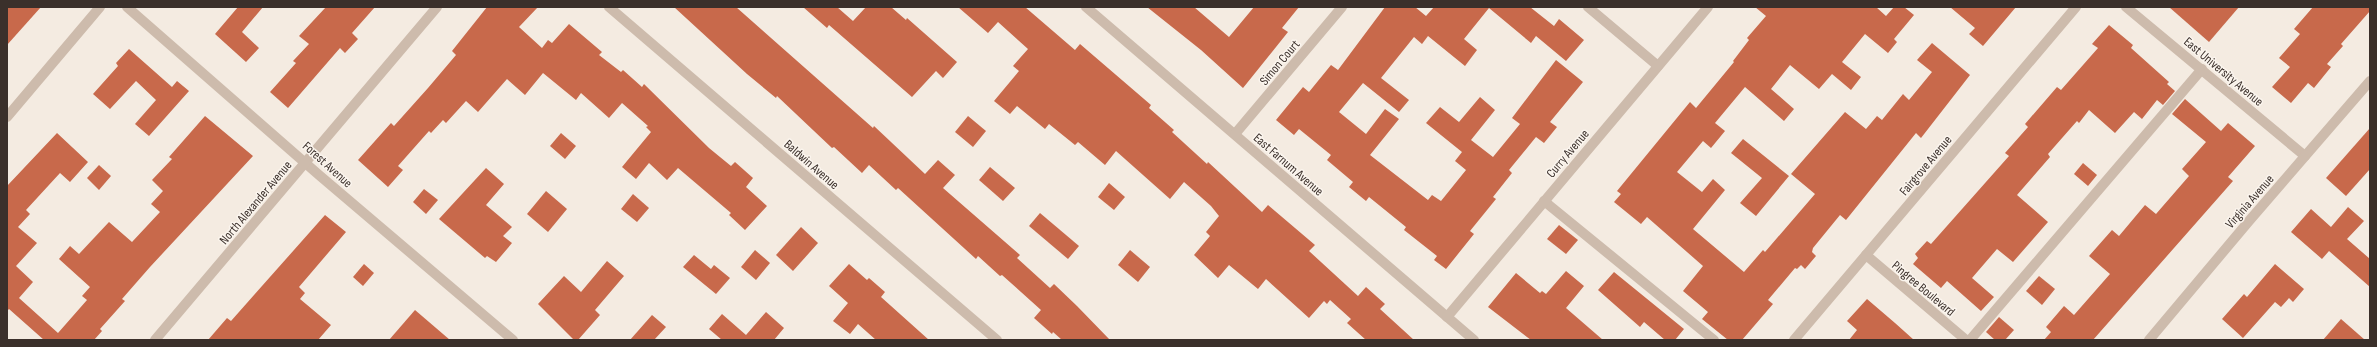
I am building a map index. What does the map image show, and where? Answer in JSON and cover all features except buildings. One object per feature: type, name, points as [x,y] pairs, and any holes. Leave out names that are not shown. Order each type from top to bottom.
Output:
[{"type":"street","points":[[7,117],[100,7]]},
{"type":"street","name":"Forest Avenue","points":[[127,7],[305,163],[513,340]]},
{"type":"street","name":"North Alexander Avenue","points":[[155,340],[437,7]]},
{"type":"street","name":"Baldwin Avenue","points":[[609,7],[997,340]]},
{"type":"street","name":"East Farnum Avenue","points":[[1086,7],[1474,340]]},
{"type":"street","name":"Simon Court","points":[[1235,134],[1342,7]]},
{"type":"street","points":[[1588,7],[1658,66]]},
{"type":"street","name":"Curry Avenue","points":[[1447,317],[1708,7]]},
{"type":"street","name":"Fairgrove Avenue","points":[[1794,340],[2076,7]]},
{"type":"street","name":"East University Avenue","points":[[2126,7],[2305,156]]},
{"type":"street","points":[[1970,340],[2202,69]]},
{"type":"street","name":"Virginia Avenue","points":[[2149,340],[2370,81]]},
{"type":"street","points":[[1544,201],[1714,340]]},
{"type":"street","name":"Pingree Boulevard","points":[[1866,255],[1966,340]]}]
